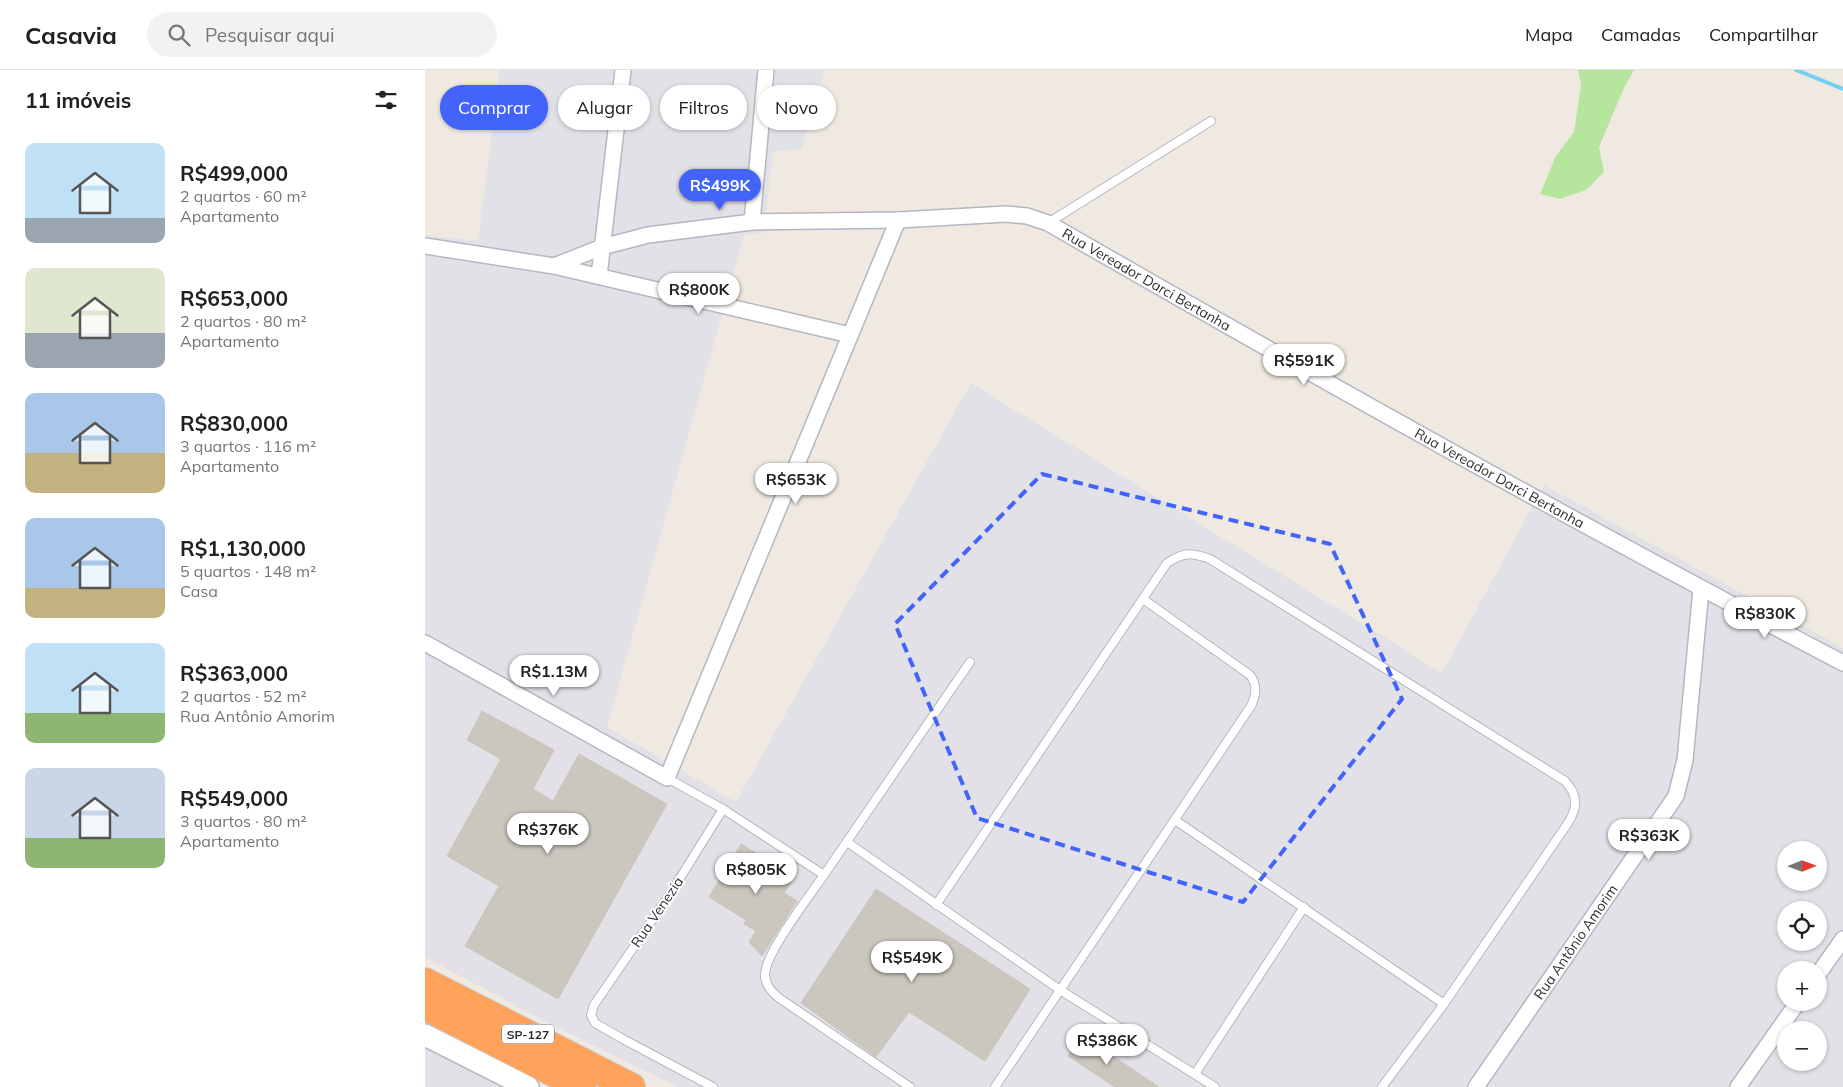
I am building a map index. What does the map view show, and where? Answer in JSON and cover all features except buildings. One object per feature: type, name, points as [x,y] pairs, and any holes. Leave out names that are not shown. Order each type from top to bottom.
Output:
[{"type":"highway","name":"SP-127","points":[[425,982],[631,1087]]},
{"type":"highway","name":"SP-127","points":[[425,1006],[582,1087]]},
{"type":"street","points":[[599,276],[623,70]]},
{"type":"street","points":[[752,222],[767,70]]},
{"type":"street","name":"Rua Vereador Darci Bertanha","points":[[554,266],[602,247],[648,235],[752,222],[897,220],[1006,214],[1027,216],[1048,223],[1248,338],[1701,589],[1843,663]]},
{"type":"street","points":[[425,643],[667,778],[897,220]]},
{"type":"street","points":[[425,246],[554,266],[851,335]]},
{"type":"street","name":"Rua Antônio Amorim","points":[[1476,1087],[1676,796],[1685,760],[1701,589]]},
{"type":"street","points":[[1827,962],[1843,939]]},
{"type":"street","points":[[1738,1087],[1792,1011]]},
{"type":"street","points":[[425,1035],[527,1087]]},
{"type":"lane","points":[[1048,223],[1211,121]]},
{"type":"lane","points":[[936,905],[1167,562],[1181,554],[1197,554],[1210,559],[1565,781],[1572,789],[1577,801],[1574,814],[1445,1004],[1382,1087]]},
{"type":"lane","points":[[995,1087],[1251,706],[1256,694],[1255,681],[1250,675],[1143,599]]},
{"type":"lane","points":[[910,1087],[779,998],[769,988],[765,977],[765,966],[824,875],[970,662]]},
{"type":"lane","points":[[667,778],[723,808],[824,875]]},
{"type":"lane","name":"Rua Venezia","points":[[713,1087],[595,1023],[591,1015],[594,1005],[672,890],[723,808]]},
{"type":"lane","points":[[1175,820],[1445,1004]]},
{"type":"lane","points":[[847,842],[1060,990],[1215,1087]]},
{"type":"lane","points":[[1195,1074],[1304,908]]},
{"type":"highlighted area","points":[[1042,474],[1330,544],[1402,699],[1243,902],[977,818],[895,624]]},
{"type":"shaded area","points":[[500,70],[824,70],[820,85],[757,85],[757,130],[807,130],[802,149],[773,151],[764,233],[744,235],[607,727],[736,802],[971,383],[1442,673],[1544,485],[1843,648],[1843,1087],[678,1087],[556,1027],[425,957],[425,235],[478,241],[492,130],[548,130],[548,85],[498,85]]},
{"type":"shaded area","points":[[425,1047],[502,1087],[425,1087]]},
{"type":"green space","points":[[1578,70],[1634,70],[1624,88],[1599,147],[1604,172],[1586,190],[1560,199],[1540,194],[1556,156],[1574,132],[1581,85]]},
{"type":"waterway","points":[[1796,70],[1843,89]]}]
